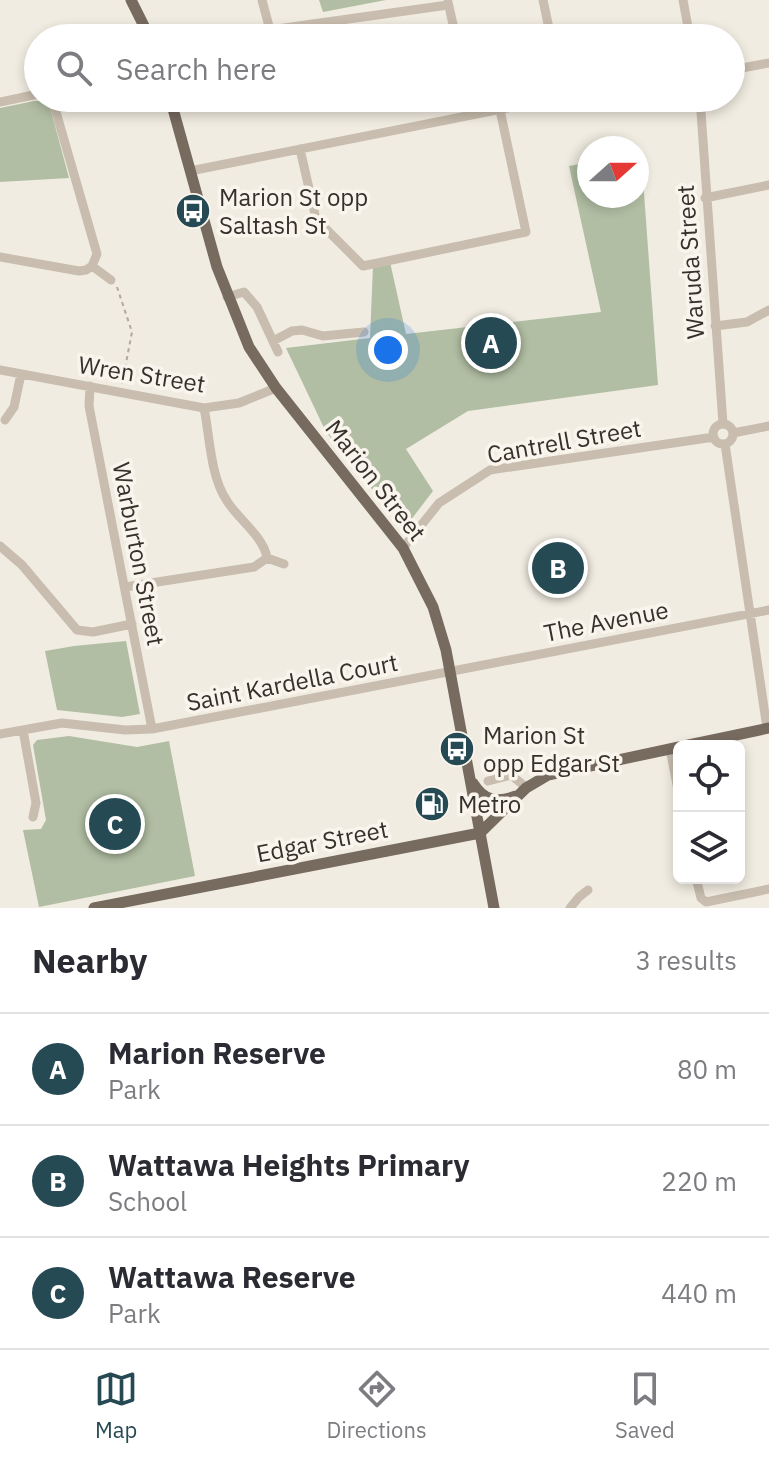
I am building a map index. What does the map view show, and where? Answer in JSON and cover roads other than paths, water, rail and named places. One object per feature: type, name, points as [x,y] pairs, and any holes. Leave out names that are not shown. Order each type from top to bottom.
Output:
[{"type":"main road","points":[[131,0],[143,24]]},
{"type":"main road","name":"Marion Street","points":[[174,112],[227,297],[249,347],[276,388],[403,548],[433,607],[450,672],[494,908]]},
{"type":"main road","points":[[711,740],[768,728]]},
{"type":"main road","points":[[480,833],[524,791],[548,775],[673,748]]},
{"type":"main road","points":[[470,779],[478,791],[490,800],[498,801],[524,791]]},
{"type":"main road","name":"Edgar Street","points":[[94,908],[480,833]]},
{"type":"street","points":[[262,0],[268,24]]},
{"type":"street","points":[[543,0],[548,24]]},
{"type":"street","points":[[683,0],[687,24]]},
{"type":"street","points":[[310,24],[448,3],[453,24]]},
{"type":"street","points":[[745,67],[769,63]]},
{"type":"street","points":[[0,102],[24,97]]},
{"type":"street","points":[[0,257],[79,271],[92,266],[97,254],[56,112]]},
{"type":"street","points":[[190,171],[486,112]]},
{"type":"street","points":[[300,149],[316,219],[363,266],[526,232],[500,112]]},
{"type":"street","name":"Waruda Street","points":[[701,112],[723,424]]},
{"type":"street","points":[[705,198],[769,185]]},
{"type":"street","points":[[92,266],[111,280]]},
{"type":"street","points":[[227,297],[244,292],[257,307],[278,352]]},
{"type":"street","points":[[715,326],[747,322],[769,310]]},
{"type":"street","points":[[273,341],[302,330],[323,336],[364,332]]},
{"type":"street","name":"Wren Street","points":[[0,370],[204,408],[239,403],[276,388]]},
{"type":"street","points":[[5,420],[14,407],[21,374]]},
{"type":"street","name":"Warburton Street","points":[[90,386],[89,406],[132,624],[147,730]]},
{"type":"street","points":[[204,408],[219,485],[227,501],[263,547],[267,558]]},
{"type":"street","points":[[723,424],[731,427],[733,433],[730,442],[725,444],[717,442],[714,437],[715,428],[723,424]]},
{"type":"street","points":[[733,433],[769,426]]},
{"type":"street","name":"Cantrell Street","points":[[403,548],[439,503],[490,470],[714,437]]},
{"type":"street","points":[[725,444],[768,728]]},
{"type":"street","points":[[0,546],[22,565],[77,630],[93,632],[132,624]]},
{"type":"street","points":[[125,587],[254,567],[267,558]]},
{"type":"street","points":[[267,558],[284,564]]},
{"type":"street","name":"The Avenue","points":[[450,672],[769,610]]},
{"type":"street","name":"Saint Kardella Court","points":[[0,734],[62,723],[147,730],[450,672]]},
{"type":"street","points":[[23,730],[36,803],[33,817]]},
{"type":"street","points":[[488,781],[511,775],[524,791]]},
{"type":"street","points":[[698,884],[701,898],[706,902],[769,889]]},
{"type":"street","points":[[570,908],[588,890]]},
{"type":"place","name":"Marion St opp Saltash St","points":[[193,211]]},
{"type":"place","name":"Marion Reserve","points":[[491,343]]},
{"type":"place","name":"Wattawa Heights Primary","points":[[558,568]]},
{"type":"place","name":"Marion St opp Edgar St","points":[[457,749]]},
{"type":"place","name":"Metro","points":[[432,804]]},
{"type":"place","name":"Wattawa Reserve","points":[[115,824]]}]
